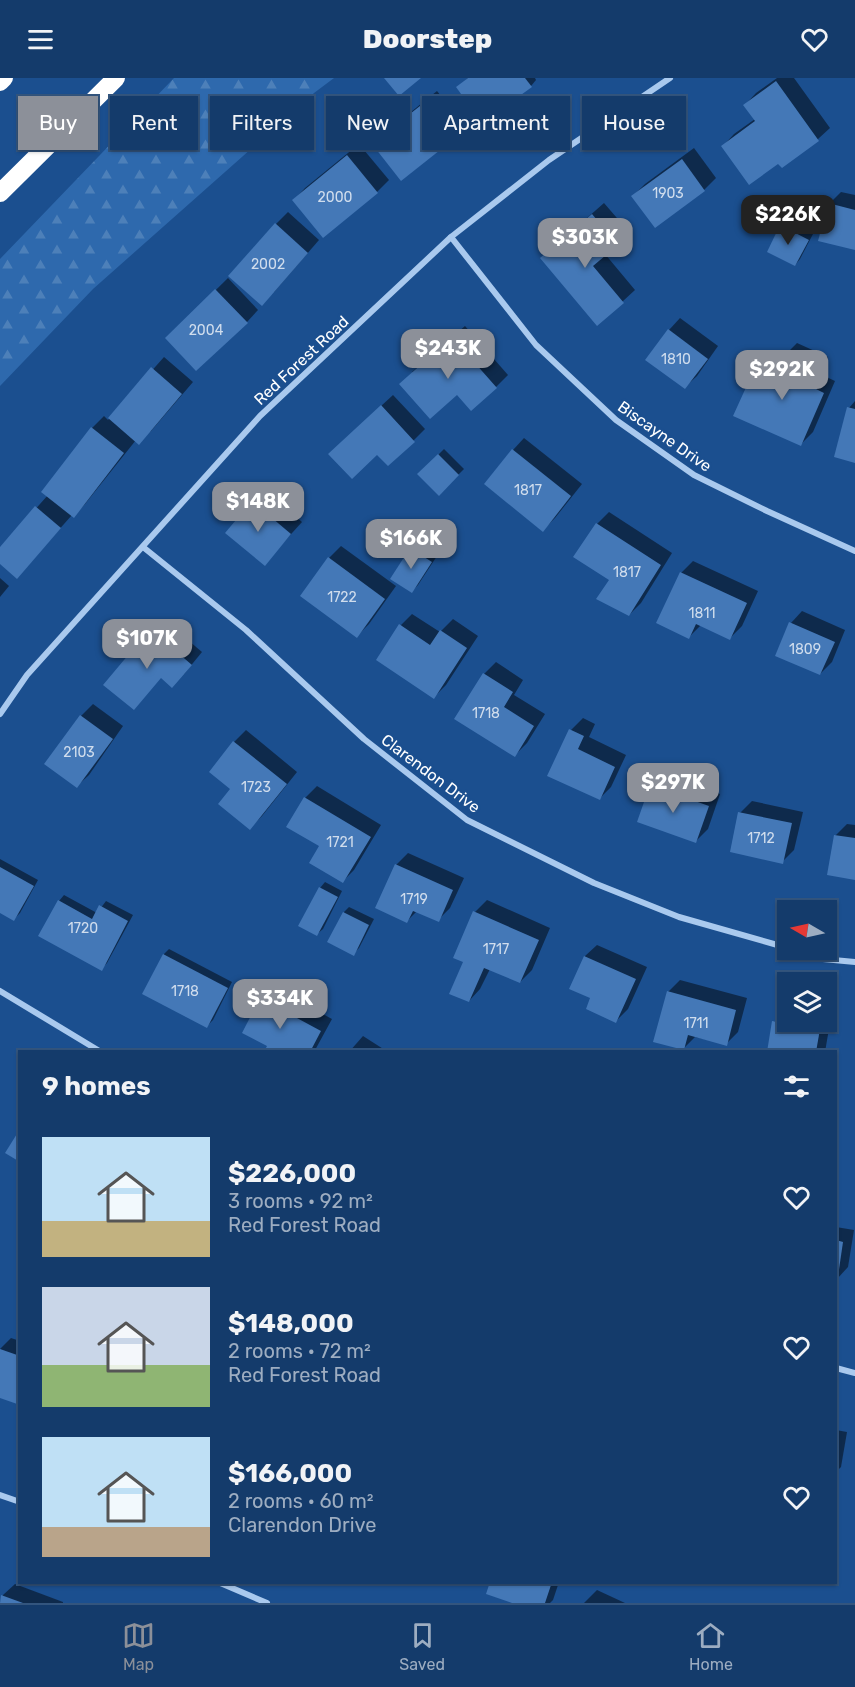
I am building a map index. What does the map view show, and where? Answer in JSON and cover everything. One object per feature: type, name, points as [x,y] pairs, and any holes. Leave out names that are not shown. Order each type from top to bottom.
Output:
[{"type":"highway","points":[[0,82],[4,78]]},
{"type":"highway","points":[[0,193],[116,78]]},
{"type":"street","name":"Red Forest Road","points":[[0,714],[27,675],[260,416],[451,237],[549,160],[670,78]]},
{"type":"street","name":"Biscayne Drive","points":[[451,237],[536,345],[616,420],[694,475],[855,551]]},
{"type":"street","name":"Clarendon Drive","points":[[143,547],[246,630],[364,739],[467,820],[594,883],[679,917],[777,945]]},
{"type":"street","points":[[837,960],[855,962]]},
{"type":"street","points":[[0,991],[98,1050]]},
{"type":"street","points":[[837,1368],[855,1373]]},
{"type":"street","points":[[0,1495],[18,1502]]},
{"type":"street","points":[[223,1584],[267,1603]]},
{"type":"green space","points":[[174,78],[334,78],[311,96],[210,96],[210,150],[250,150],[93,289],[0,386],[0,259],[110,145],[110,150],[198,150],[198,96],[157,96]]},
{"type":"building","points":[[384,78],[421,78],[399,96]]},
{"type":"building","points":[[468,78],[525,78],[532,87],[520,96],[462,96],[456,87]]},
{"type":"building","points":[[776,81],[819,141],[782,168],[778,164],[749,185],[721,146],[755,121],[743,105]]},
{"type":"building","points":[[422,104],[422,150],[440,150],[401,181],[377,150],[410,150],[410,114]]},
{"type":"building","points":[[347,155],[378,193],[323,238],[292,200]]},
{"type":"building","points":[[682,159],[705,191],[655,228],[631,196]]},
{"type":"building","points":[[828,203],[855,210],[855,250],[818,241]]},
{"type":"building","points":[[592,214],[618,245],[593,266],[624,303],[597,326],[540,258]]},
{"type":"building","points":[[275,223],[308,253],[262,306],[228,276]]},
{"type":"building","points":[[780,225],[809,240],[795,266],[767,252]]},
{"type":"building","points":[[215,289],[248,323],[196,371],[165,338]]},
{"type":"building","points":[[668,329],[708,359],[685,389],[645,360]]},
{"type":"building","points":[[452,337],[497,388],[471,411],[457,395],[430,419],[399,384]]},
{"type":"building","points":[[783,354],[817,369],[810,386],[824,393],[801,446],[733,416],[753,372],[772,381]]},
{"type":"building","points":[[151,367],[182,394],[139,445],[108,418]]},
{"type":"building","points":[[381,405],[415,442],[388,466],[377,455],[352,479],[328,454]]},
{"type":"building","points":[[847,407],[855,409],[855,463],[834,457]]},
{"type":"building","points":[[91,427],[124,453],[74,518],[41,492]]},
{"type":"building","points":[[512,449],[571,496],[543,532],[484,484]]},
{"type":"building","points":[[438,454],[459,475],[439,496],[417,474]]},
{"type":"building","points":[[252,501],[291,534],[265,566],[225,533]]},
{"type":"building","points":[[35,506],[61,528],[17,579],[0,564],[0,547]]},
{"type":"building","points":[[596,523],[661,565],[629,616],[596,599],[609,580],[573,557]]},
{"type":"building","points":[[410,548],[432,562],[412,593],[390,579]]},
{"type":"building","points":[[328,557],[385,599],[357,638],[300,596]]},
{"type":"building","points":[[680,572],[747,603],[730,640],[696,624],[689,639],[656,623]]},
{"type":"building","points":[[789,622],[835,642],[820,675],[775,656]]},
{"type":"building","points":[[399,624],[430,645],[440,630],[467,648],[434,699],[376,660]]},
{"type":"building","points":[[150,629],[192,665],[172,688],[161,678],[134,710],[103,685]]},
{"type":"building","points":[[483,673],[513,692],[504,707],[534,726],[515,757],[454,719]]},
{"type":"building","points":[[80,715],[113,739],[77,788],[44,764]]},
{"type":"building","points":[[569,729],[584,736],[578,749],[615,767],[600,800],[547,776]]},
{"type":"building","points":[[233,741],[287,784],[250,830],[218,804],[230,789],[209,772]]},
{"type":"building","points":[[650,785],[709,806],[696,843],[637,822]]},
{"type":"building","points":[[304,797],[371,837],[343,883],[309,863],[319,846],[286,827]]},
{"type":"building","points":[[738,812],[792,823],[783,864],[730,852]]},
{"type":"building","points":[[834,835],[855,838],[855,880],[827,875]]},
{"type":"building","points":[[395,864],[453,890],[439,922],[413,911],[407,923],[375,908]]},
{"type":"building","points":[[0,867],[34,886],[14,921],[0,913]]},
{"type":"building","points":[[319,887],[338,897],[317,936],[298,926]]},
{"type":"building","points":[[58,900],[92,919],[99,905],[128,921],[102,971],[38,936]]},
{"type":"building","points":[[473,911],[539,940],[520,983],[484,968],[469,1002],[449,994],[463,962],[453,958]]},
{"type":"building","points":[[343,912],[369,925],[354,956],[327,942]]},
{"type":"building","points":[[163,954],[228,988],[207,1028],[142,994]]},
{"type":"building","points":[[584,956],[636,979],[616,1023],[586,1009],[590,998],[569,989]]},
{"type":"building","points":[[667,991],[736,1010],[727,1046],[688,1035],[684,1050],[653,1042]]},
{"type":"building","points":[[260,998],[321,1031],[311,1050],[265,1050],[267,1046],[242,1033]]},
{"type":"building","points":[[772,1021],[777,1022],[777,1032],[819,1032],[816,1050],[767,1050]]},
{"type":"building","points":[[18,1132],[18,1161],[5,1153]]},
{"type":"building","points":[[837,1240],[843,1242],[837,1283]]},
{"type":"building","points":[[0,1349],[18,1355],[18,1404],[0,1398]]},
{"type":"building","points":[[489,1584],[551,1584],[545,1603],[512,1603],[486,1594]]},
{"type":"building","points":[[1,1595],[23,1603],[0,1603]]}]
